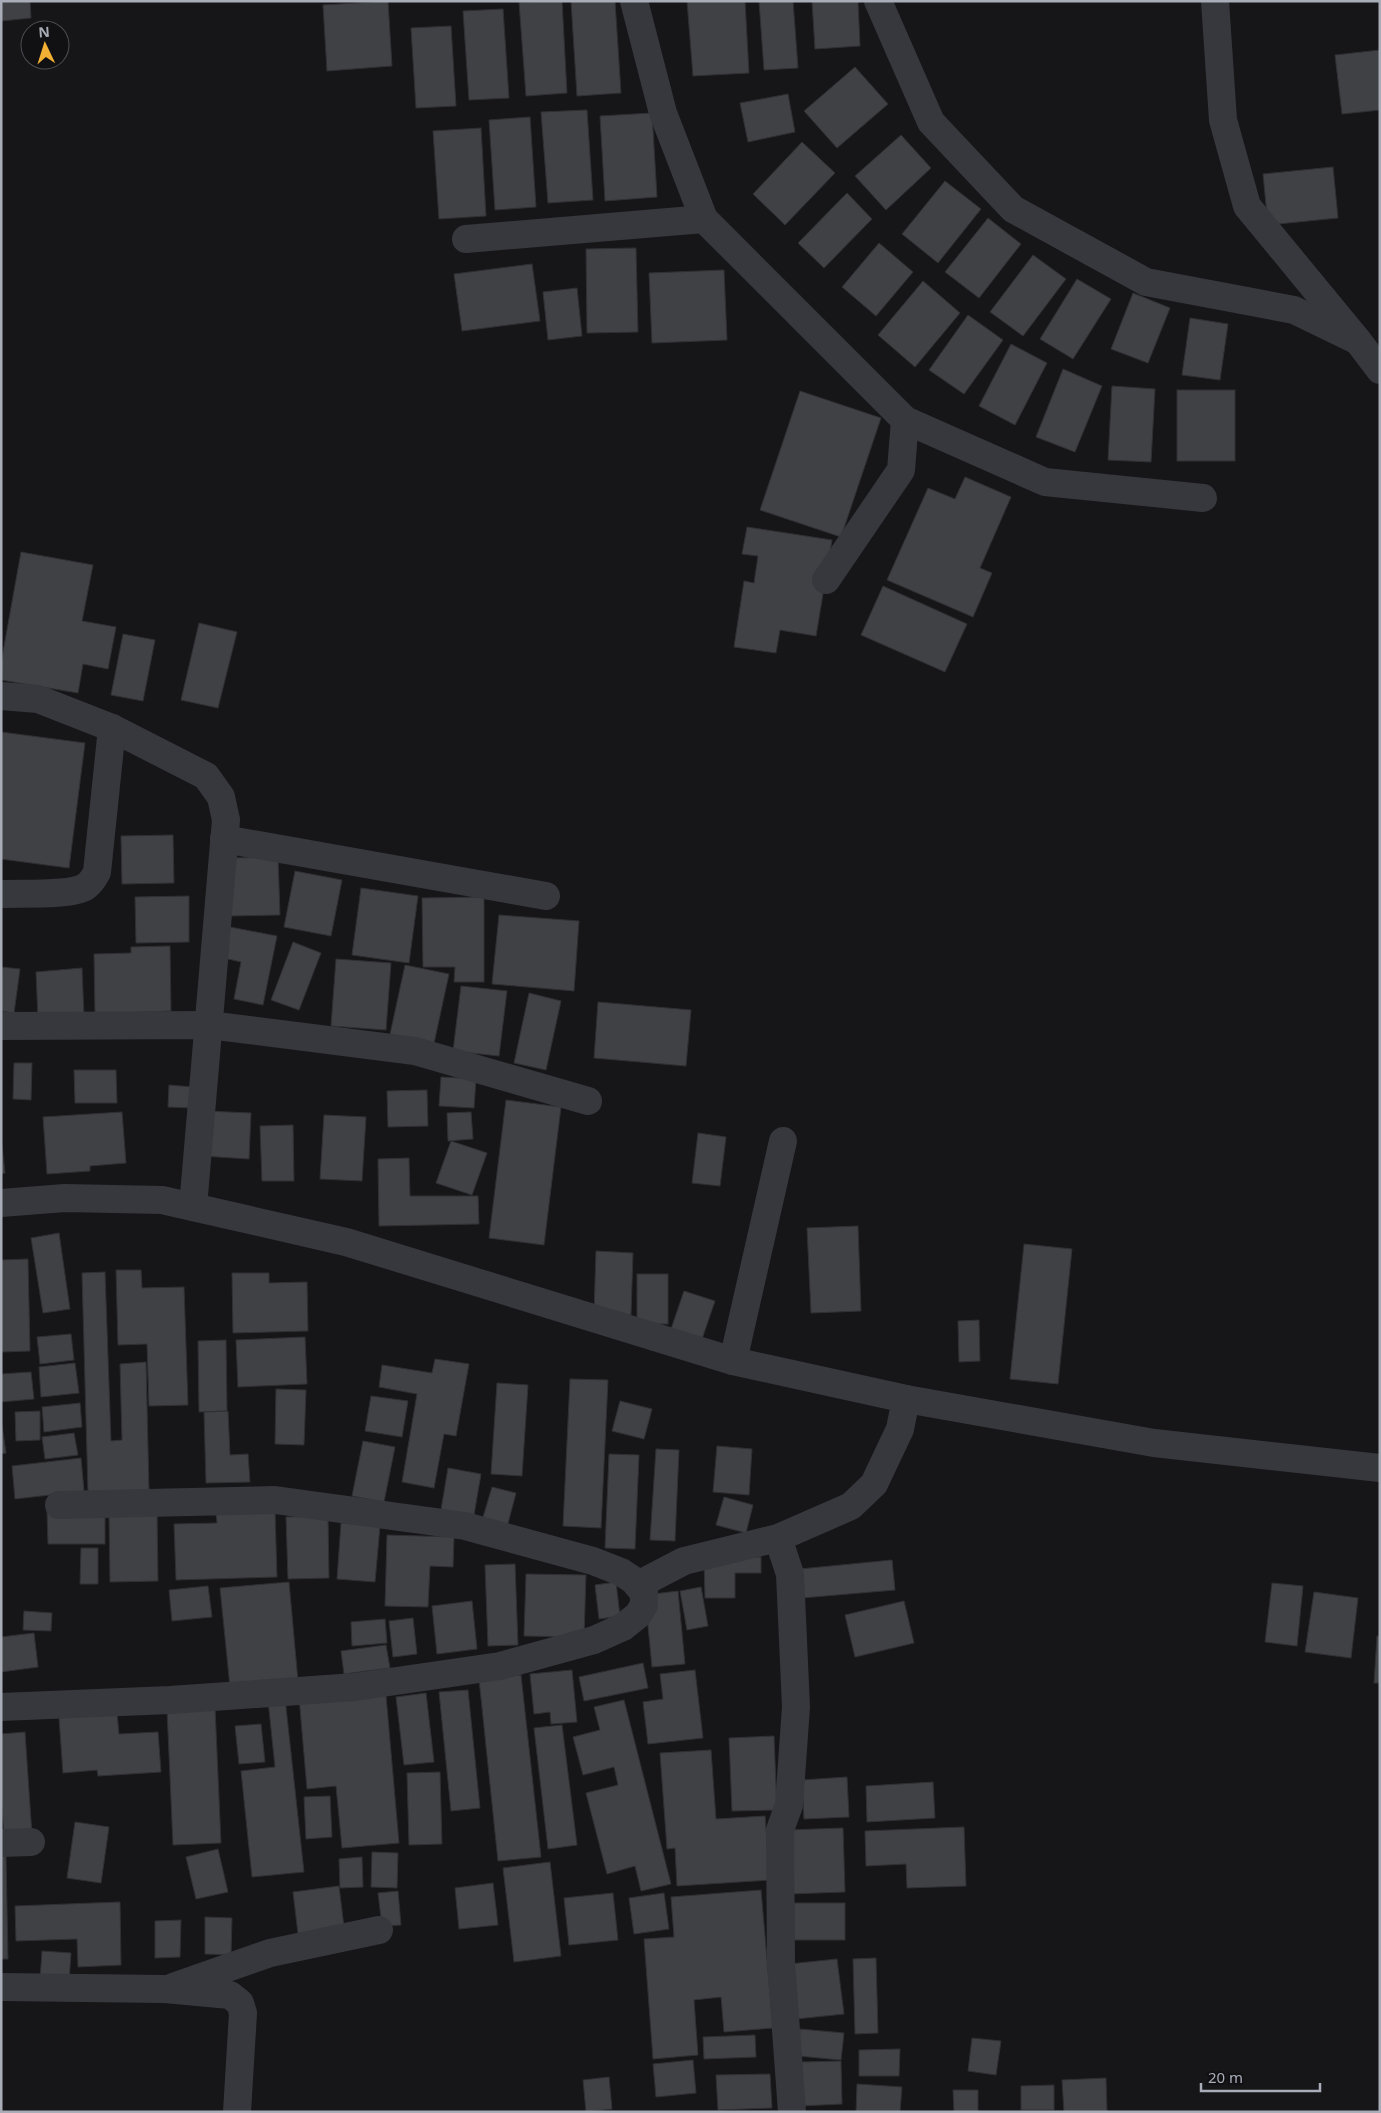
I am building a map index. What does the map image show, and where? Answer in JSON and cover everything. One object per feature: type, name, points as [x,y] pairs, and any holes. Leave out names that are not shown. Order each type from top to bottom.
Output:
[{"type":"street","points":[[634,1],[663,114],[704,219],[905,420],[1045,482],[1203,498]]},
{"type":"street","points":[[878,1],[931,122],[1013,209],[1146,282],[1294,310],[1358,341]]},
{"type":"street","points":[[1215,1],[1223,120],[1247,206],[1380,370]]},
{"type":"street","points":[[466,239],[704,219]]},
{"type":"street","points":[[826,580],[901,470],[905,420]]},
{"type":"street","points":[[1,696],[38,699],[112,728],[206,776],[221,797],[226,820],[193,1207]]},
{"type":"street","points":[[1,894],[72,892],[84,888],[92,881],[97,872],[112,728]]},
{"type":"street","points":[[224,839],[546,896]]},
{"type":"street","points":[[1,1026],[209,1025],[415,1051],[588,1102]]},
{"type":"street","points":[[733,1362],[783,1141]]},
{"type":"street","points":[[1,1203],[65,1198],[152,1200],[193,1207],[346,1242],[733,1362],[906,1399],[1154,1443],[1380,1468]]},
{"type":"street","points":[[638,1585],[684,1560],[778,1538],[850,1506],[874,1484],[900,1429],[906,1399]]},
{"type":"street","points":[[1,1707],[170,1700],[355,1687],[500,1666],[594,1640],[623,1627],[643,1608],[644,1593],[638,1585],[621,1572],[593,1561],[456,1525],[275,1500],[59,1505]]},
{"type":"street","points":[[778,1538],[790,1574],[796,1708],[789,1805],[780,1830],[781,1962],[792,2112]]},
{"type":"street","points":[[1,1843],[31,1842]]},
{"type":"street","points":[[165,1990],[270,1953],[379,1930]]},
{"type":"street","points":[[1,1987],[165,1990],[230,1995],[240,2003],[243,2013],[236,2112]]},
{"type":"building","points":[[1,1],[30,1],[31,18],[1,21]]},
{"type":"building","points":[[388,1],[392,66],[327,71],[323,5]]},
{"type":"building","points":[[562,1],[567,93],[526,96],[519,2]]},
{"type":"building","points":[[571,1],[615,1],[621,93],[577,96]]},
{"type":"building","points":[[687,1],[745,1],[749,73],[693,76]]},
{"type":"building","points":[[759,1],[793,1],[798,68],[764,70]]},
{"type":"building","points":[[812,1],[858,1],[860,46],[815,49]]},
{"type":"building","points":[[503,9],[509,98],[469,100],[463,11]]},
{"type":"building","points":[[451,26],[456,106],[416,108],[411,28]]},
{"type":"building","points":[[1380,50],[1380,110],[1342,114],[1335,55]]},
{"type":"building","points":[[855,67],[888,104],[837,148],[804,111]]},
{"type":"building","points":[[788,94],[795,132],[748,142],[740,103]]},
{"type":"building","points":[[587,110],[593,200],[548,203],[541,112]]},
{"type":"building","points":[[652,113],[657,197],[605,201],[600,116]]},
{"type":"building","points":[[530,117],[536,207],[495,210],[489,120]]},
{"type":"building","points":[[481,128],[486,216],[439,219],[433,131]]},
{"type":"building","points":[[901,135],[931,168],[886,210],[855,176]]},
{"type":"building","points":[[802,142],[835,173],[785,225],[753,194]]},
{"type":"building","points":[[1333,167],[1338,218],[1268,225],[1263,174]]},
{"type":"building","points":[[945,181],[981,209],[938,263],[902,234]]},
{"type":"building","points":[[847,193],[872,219],[824,268],[798,243]]},
{"type":"building","points":[[988,218],[1021,244],[979,298],[945,272]]},
{"type":"building","points":[[879,243],[913,272],[876,316],[842,287]]},
{"type":"building","points":[[636,248],[638,332],[587,333],[586,249]]},
{"type":"building","points":[[1033,255],[1066,279],[1023,336],[990,312]]},
{"type":"building","points":[[532,264],[540,321],[462,331],[454,274]]},
{"type":"building","points":[[724,270],[727,340],[652,343],[649,273]]},
{"type":"building","points":[[1077,279],[1111,299],[1073,359],[1040,339]]},
{"type":"building","points":[[923,281],[960,313],[915,367],[878,335]]},
{"type":"building","points":[[577,288],[582,336],[548,340],[543,292]]},
{"type":"building","points":[[1133,293],[1170,308],[1148,363],[1111,349]]},
{"type":"building","points":[[968,315],[1003,340],[964,394],[929,370]]},
{"type":"building","points":[[1190,318],[1228,324],[1220,380],[1182,375]]},
{"type":"building","points":[[1011,344],[1047,363],[1015,425],[979,406]]},
{"type":"building","points":[[1063,369],[1102,386],[1075,452],[1036,437]]},
{"type":"building","points":[[1112,386],[1155,389],[1151,462],[1108,460]]},
{"type":"building","points":[[1177,390],[1235,390],[1235,461],[1177,461]]},
{"type":"building","points":[[800,391],[881,418],[841,537],[760,510]]},
{"type":"building","points":[[965,477],[1011,497],[980,568],[992,573],[973,617],[887,580],[928,488],[955,499]]},
{"type":"building","points":[[747,527],[832,540],[816,636],[780,630],[776,653],[734,647],[744,581],[754,583],[758,556],[742,554]]},
{"type":"building","points":[[21,552],[93,565],[82,621],[116,627],[108,669],[83,664],[78,693],[1,680],[1,663]]},
{"type":"building","points":[[883,586],[967,624],[945,672],[861,635]]},
{"type":"building","points":[[199,623],[237,632],[218,708],[181,700]]},
{"type":"building","points":[[123,634],[155,640],[143,701],[111,695]]},
{"type":"building","points":[[1,732],[85,743],[69,868],[1,859]]},
{"type":"building","points":[[173,835],[174,883],[122,884],[121,836]]},
{"type":"building","points":[[278,857],[280,915],[231,916],[230,858]]},
{"type":"building","points":[[295,871],[342,880],[331,936],[284,927]]},
{"type":"building","points":[[361,888],[418,896],[409,963],[352,955]]},
{"type":"building","points":[[189,896],[189,942],[136,943],[135,897]]},
{"type":"building","points":[[484,897],[484,982],[454,982],[455,967],[423,967],[422,898]]},
{"type":"building","points":[[499,915],[579,921],[574,991],[492,984]]},
{"type":"building","points":[[230,927],[277,936],[263,1005],[234,999],[241,962],[224,958]]},
{"type":"building","points":[[293,942],[321,953],[299,1010],[271,1000]]},
{"type":"building","points":[[170,946],[171,1011],[95,1014],[94,954],[131,953],[131,947]]},
{"type":"building","points":[[336,959],[391,963],[386,1030],[331,1026]]},
{"type":"building","points":[[405,965],[449,974],[433,1048],[389,1039]]},
{"type":"building","points":[[1,967],[20,969],[14,1013],[1,1011]]},
{"type":"building","points":[[82,968],[84,1016],[38,1019],[36,972]]},
{"type":"building","points":[[461,986],[507,991],[499,1056],[453,1051]]},
{"type":"building","points":[[529,993],[561,1001],[546,1070],[514,1063]]},
{"type":"building","points":[[598,1002],[691,1010],[686,1066],[594,1058]]},
{"type":"building","points":[[14,1063],[32,1063],[31,1100],[13,1099]]},
{"type":"building","points":[[74,1070],[116,1070],[117,1103],[75,1103]]},
{"type":"building","points":[[441,1077],[476,1079],[474,1108],[439,1106]]},
{"type":"building","points":[[169,1085],[193,1087],[192,1108],[168,1107]]},
{"type":"building","points":[[427,1090],[428,1126],[388,1127],[387,1091]]},
{"type":"building","points":[[506,1100],[561,1107],[544,1245],[489,1238]]},
{"type":"building","points":[[205,1111],[251,1113],[249,1159],[202,1156]]},
{"type":"building","points":[[122,1112],[126,1163],[90,1166],[90,1171],[47,1174],[43,1117]]},
{"type":"building","points":[[471,1112],[473,1139],[448,1141],[447,1113]]},
{"type":"building","points":[[324,1115],[366,1117],[362,1181],[320,1179]]},
{"type":"building","points":[[293,1125],[294,1181],[262,1181],[260,1126]]},
{"type":"building","points":[[698,1133],[726,1137],[720,1186],[692,1183]]},
{"type":"building","points":[[1,1136],[5,1173],[1,1174]]},
{"type":"building","points":[[451,1141],[487,1153],[472,1195],[436,1183]]},
{"type":"building","points":[[409,1158],[410,1196],[478,1196],[479,1224],[379,1226],[378,1159]]},
{"type":"building","points":[[858,1226],[861,1311],[811,1313],[807,1228]]},
{"type":"building","points":[[59,1233],[70,1309],[43,1313],[31,1238]]},
{"type":"building","points":[[1024,1244],[1072,1249],[1058,1384],[1010,1379]]},
{"type":"building","points":[[596,1251],[633,1253],[631,1315],[594,1313]]},
{"type":"building","points":[[28,1259],[30,1351],[1,1352],[1,1260]]},
{"type":"building","points":[[116,1270],[141,1270],[142,1288],[184,1287],[188,1405],[149,1406],[147,1344],[118,1345]]},
{"type":"building","points":[[105,1272],[111,1441],[122,1440],[120,1364],[146,1362],[149,1491],[88,1492],[82,1273]]},
{"type":"building","points":[[232,1273],[269,1273],[269,1283],[307,1282],[308,1331],[233,1333]]},
{"type":"building","points":[[637,1274],[668,1274],[668,1324],[637,1324]]},
{"type":"building","points":[[684,1291],[715,1301],[702,1339],[671,1329]]},
{"type":"building","points":[[979,1320],[980,1361],[959,1362],[958,1321]]},
{"type":"building","points":[[71,1334],[74,1360],[40,1364],[37,1337]]},
{"type":"building","points":[[305,1337],[307,1384],[238,1387],[236,1340]]},
{"type":"building","points":[[226,1340],[227,1411],[199,1412],[198,1341]]},
{"type":"building","points":[[435,1359],[469,1364],[456,1436],[444,1434],[434,1488],[402,1482],[417,1394],[379,1387],[382,1365],[432,1373]]},
{"type":"building","points":[[75,1363],[79,1393],[41,1397],[39,1367]]},
{"type":"building","points":[[31,1372],[34,1399],[1,1402],[1,1374]]},
{"type":"building","points":[[570,1379],[608,1380],[601,1528],[563,1526]]},
{"type":"building","points":[[497,1383],[528,1385],[522,1476],[491,1474]]},
{"type":"building","points":[[276,1389],[306,1390],[304,1445],[275,1444]]},
{"type":"building","points":[[371,1396],[408,1401],[402,1437],[365,1431]]},
{"type":"building","points":[[620,1401],[652,1409],[644,1439],[612,1431]]},
{"type":"building","points":[[80,1403],[82,1427],[44,1432],[42,1407]]},
{"type":"building","points":[[40,1411],[40,1440],[16,1441],[15,1412]]},
{"type":"building","points":[[228,1411],[230,1455],[248,1454],[250,1482],[206,1483],[204,1412]]},
{"type":"building","points":[[1,1418],[6,1453],[1,1454]]},
{"type":"building","points":[[74,1433],[78,1455],[45,1459],[42,1437]]},
{"type":"building","points":[[363,1441],[395,1447],[384,1502],[352,1496]]},
{"type":"building","points":[[717,1446],[752,1449],[749,1495],[713,1492]]},
{"type":"building","points":[[656,1449],[679,1450],[675,1541],[650,1540]]},
{"type":"building","points":[[609,1454],[639,1455],[635,1549],[605,1548]]},
{"type":"building","points":[[81,1458],[84,1491],[15,1499],[12,1466]]},
{"type":"building","points":[[448,1468],[481,1474],[474,1515],[441,1510]]},
{"type":"building","points":[[492,1487],[516,1493],[506,1531],[481,1524]]},
{"type":"building","points":[[724,1497],[753,1505],[746,1533],[716,1525]]},
{"type":"building","points":[[157,1510],[158,1581],[110,1582],[109,1512]]},
{"type":"building","points":[[275,1510],[277,1577],[176,1580],[174,1524],[217,1523],[216,1512]]},
{"type":"building","points":[[47,1511],[105,1511],[105,1544],[48,1544]]},
{"type":"building","points":[[328,1516],[329,1578],[288,1579],[286,1517]]},
{"type":"building","points":[[341,1523],[380,1526],[375,1582],[337,1579]]},
{"type":"building","points":[[387,1535],[454,1537],[453,1567],[430,1566],[428,1607],[385,1606]]},
{"type":"building","points":[[81,1548],[98,1548],[98,1584],[80,1584]]},
{"type":"building","points":[[761,1557],[761,1573],[735,1573],[735,1598],[705,1598],[704,1558]]},
{"type":"building","points":[[892,1560],[895,1590],[802,1598],[800,1569]]},
{"type":"building","points":[[515,1564],[518,1645],[488,1646],[485,1565]]},
{"type":"building","points":[[526,1574],[586,1575],[584,1637],[524,1636]]},
{"type":"building","points":[[289,1582],[298,1681],[230,1687],[220,1588]]},
{"type":"building","points":[[616,1582],[620,1616],[599,1619],[595,1585]]},
{"type":"building","points":[[1272,1583],[1303,1586],[1297,1646],[1265,1642]]},
{"type":"building","points":[[208,1586],[212,1617],[172,1621],[169,1590]]},
{"type":"building","points":[[701,1587],[708,1626],[687,1630],[680,1591]]},
{"type":"building","points":[[678,1591],[685,1664],[652,1667],[645,1595]]},
{"type":"building","points":[[1314,1592],[1358,1598],[1351,1658],[1305,1652]]},
{"type":"building","points":[[472,1601],[477,1649],[437,1654],[432,1606]]},
{"type":"building","points":[[904,1601],[914,1643],[855,1657],[845,1615]]},
{"type":"building","points":[[24,1611],[52,1613],[51,1631],[23,1630]]},
{"type":"building","points":[[413,1618],[417,1654],[393,1657],[389,1621]]},
{"type":"building","points":[[385,1619],[387,1643],[352,1646],[351,1622]]},
{"type":"building","points":[[34,1633],[38,1667],[1,1672],[1,1637]]},
{"type":"building","points":[[1377,1636],[1380,1636],[1380,1683],[1374,1683]]},
{"type":"building","points":[[386,1645],[390,1668],[344,1674],[341,1651]]},
{"type":"building","points":[[643,1663],[648,1688],[584,1701],[579,1677]]},
{"type":"building","points":[[572,1670],[577,1722],[551,1724],[550,1712],[534,1714],[530,1674]]},
{"type":"building","points":[[695,1670],[703,1738],[648,1744],[643,1702],[663,1699],[660,1674]]},
{"type":"building","points":[[521,1675],[541,1857],[498,1861],[479,1679]]},
{"type":"building","points":[[468,1690],[480,1808],[451,1811],[439,1692]]},
{"type":"building","points":[[426,1693],[434,1762],[404,1765],[396,1697]]},
{"type":"building","points":[[386,1695],[399,1843],[342,1848],[336,1786],[307,1789],[299,1697]]},
{"type":"building","points":[[285,1698],[304,1872],[252,1877],[241,1771],[275,1767],[268,1700]]},
{"type":"building","points":[[624,1700],[671,1884],[641,1891],[635,1866],[607,1874],[586,1793],[618,1785],[614,1767],[583,1775],[573,1737],[600,1730],[594,1707]]},
{"type":"building","points":[[215,1707],[221,1843],[173,1845],[167,1709]]},
{"type":"building","points":[[117,1713],[119,1734],[158,1732],[161,1772],[98,1776],[97,1770],[63,1773],[59,1718]]},
{"type":"building","points":[[261,1724],[265,1762],[239,1764],[235,1726]]},
{"type":"building","points":[[562,1725],[577,1845],[548,1849],[534,1728]]},
{"type":"building","points":[[25,1732],[32,1835],[4,1837],[1,1793],[1,1734]]},
{"type":"building","points":[[774,1736],[777,1810],[732,1811],[729,1738]]},
{"type":"building","points":[[711,1750],[716,1819],[765,1816],[770,1880],[677,1886],[675,1848],[667,1849],[660,1753]]},
{"type":"building","points":[[440,1772],[442,1844],[409,1845],[407,1773]]},
{"type":"building","points":[[847,1777],[849,1817],[804,1819],[802,1780]]},
{"type":"building","points":[[933,1782],[935,1818],[867,1822],[866,1786]]},
{"type":"building","points":[[330,1796],[332,1837],[306,1839],[304,1797]]},
{"type":"building","points":[[75,1822],[109,1827],[101,1883],[67,1878]]},
{"type":"building","points":[[964,1827],[966,1886],[907,1888],[906,1864],[866,1866],[865,1831]]},
{"type":"building","points":[[843,1828],[845,1892],[789,1894],[787,1830]]},
{"type":"building","points":[[218,1849],[228,1892],[196,1899],[186,1857]]},
{"type":"building","points":[[372,1852],[398,1853],[397,1888],[371,1887]]},
{"type":"building","points":[[1,1856],[6,1856],[8,1959],[1,1959]]},
{"type":"building","points":[[362,1857],[363,1887],[340,1888],[339,1859]]},
{"type":"building","points":[[550,1862],[561,1956],[514,1962],[503,1868]]},
{"type":"building","points":[[493,1883],[498,1925],[459,1929],[455,1888]]},
{"type":"building","points":[[339,1886],[345,1935],[299,1942],[293,1892]]},
{"type":"building","points":[[761,1890],[773,2028],[724,2032],[721,1997],[694,2000],[698,2055],[653,2059],[644,1939],[674,1937],[671,1897]]},
{"type":"building","points":[[398,1891],[401,1925],[382,1926],[378,1893]]},
{"type":"building","points":[[613,1893],[618,1940],[569,1945],[564,1898]]},
{"type":"building","points":[[664,1893],[669,1929],[634,1934],[629,1898]]},
{"type":"building","points":[[120,1902],[121,1965],[78,1967],[77,1939],[16,1941],[15,1906]]},
{"type":"building","points":[[794,1903],[845,1903],[845,1940],[794,1940]]},
{"type":"building","points":[[205,1917],[232,1918],[231,1955],[205,1954]]},
{"type":"building","points":[[181,1920],[180,1957],[155,1958],[155,1921]]},
{"type":"building","points":[[42,1951],[71,1953],[69,1982],[40,1980]]},
{"type":"building","points":[[876,1958],[878,2033],[855,2034],[853,1959]]},
{"type":"building","points":[[837,1959],[844,2014],[796,2019],[789,1964]]},
{"type":"building","points":[[800,2029],[844,2033],[841,2060],[798,2056]]},
{"type":"building","points":[[755,2035],[756,2057],[704,2059],[703,2037]]},
{"type":"building","points":[[972,2038],[1001,2041],[996,2075],[968,2071]]},
{"type":"building","points":[[900,2049],[899,2076],[859,2076],[859,2050]]},
{"type":"building","points":[[693,2060],[696,2093],[656,2097],[653,2064]]},
{"type":"building","points":[[841,2061],[842,2104],[801,2106],[800,2062]]},
{"type":"building","points":[[770,2074],[772,2108],[718,2110],[716,2075]]},
{"type":"building","points":[[609,2077],[612,2109],[586,2112],[583,2080]]},
{"type":"building","points":[[1106,2078],[1107,2112],[1064,2112],[1062,2080]]},
{"type":"building","points":[[857,2084],[902,2087],[900,2112],[856,2112]]},
{"type":"building","points":[[1054,2085],[1054,2110],[1021,2110],[1021,2086]]},
{"type":"building","points":[[953,2090],[978,2090],[978,2112],[954,2112]]}]
